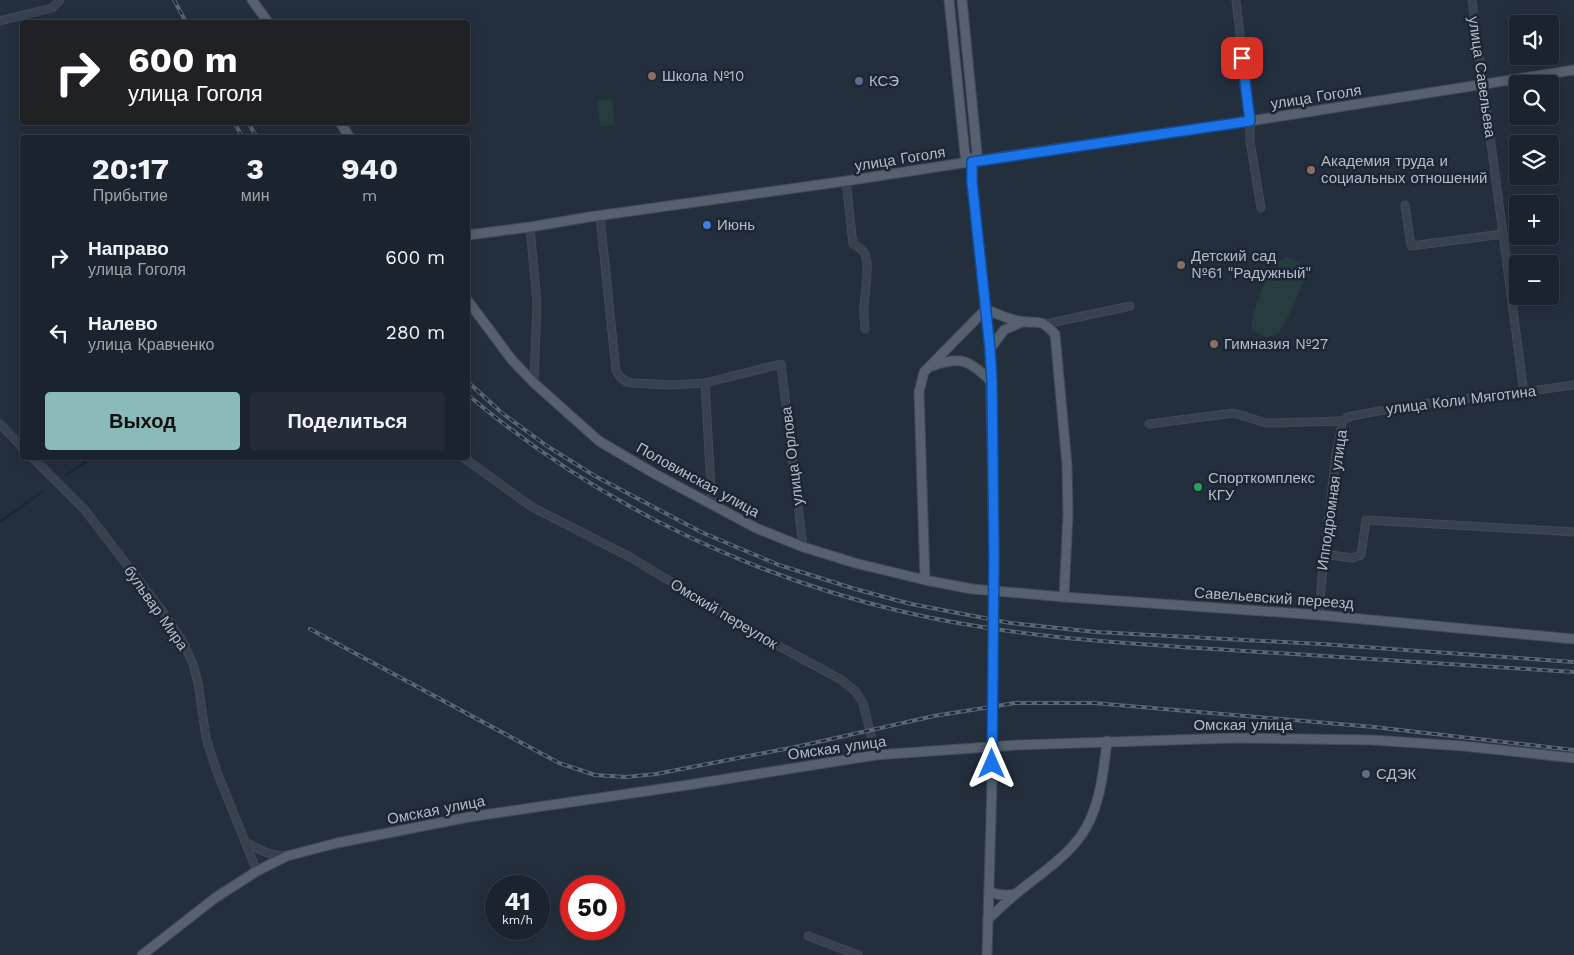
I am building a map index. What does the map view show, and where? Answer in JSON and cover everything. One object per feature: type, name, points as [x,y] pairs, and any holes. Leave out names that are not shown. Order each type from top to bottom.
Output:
[{"type":"main road","points":[[252,0],[267,20]]},
{"type":"main road","points":[[949,0],[965,155],[972,162]]},
{"type":"main road","points":[[962,0],[977,153],[972,162],[992,382],[994,556],[992,783],[987,955]]},
{"type":"main road","name":"улица Гоголя","points":[[470,235],[530,228],[719,198],[1250,121],[1574,70]]},
{"type":"main road","name":"Половинская улица","points":[[470,304],[512,360],[534,384],[600,441],[655,474],[756,528],[803,547],[855,563],[972,589]]},
{"type":"main road","points":[[986,309],[1022,322],[1036,321],[1046,324],[1055,334],[1067,464],[1068,514],[1064,597]]},
{"type":"main road","points":[[925,580],[918,392],[924,372],[986,309]]},
{"type":"main road","points":[[990,349],[1004,330],[1022,322]]},
{"type":"main road","points":[[930,367],[948,361],[961,361],[972,364],[992,382]]},
{"type":"main road","name":"Савельевский переезд","points":[[972,589],[1319,615],[1574,639]]},
{"type":"main road","name":"Омская улица","points":[[142,955],[215,898],[258,871],[287,856],[337,843],[471,816],[688,785],[876,755],[1017,745],[1206,738],[1372,740],[1463,746],[1574,758]]},
{"type":"main road","points":[[988,919],[1015,894],[1053,864],[1074,844],[1084,831],[1097,802],[1104,770],[1107,742]]},
{"type":"main road","points":[[989,892],[1006,896],[1015,894]]},
{"type":"street","points":[[0,21],[52,8],[60,0]]},
{"type":"street","points":[[1236,0],[1250,121],[1250,141],[1261,208]]},
{"type":"street","name":"улица Савельева","points":[[1472,0],[1524,392]]},
{"type":"street","points":[[846,181],[853,244],[861,248],[867,260],[866,299],[864,305],[865,329]]},
{"type":"street","points":[[1405,205],[1412,246],[1503,234]]},
{"type":"street","points":[[600,216],[616,370],[620,378],[634,383],[672,385],[705,382],[712,505]]},
{"type":"street","points":[[530,228],[537,302],[534,384]]},
{"type":"street","points":[[1046,324],[1130,306]]},
{"type":"street","name":"улица Орлова","points":[[705,382],[781,364],[803,547]]},
{"type":"street","name":"улица Коли Мяготина","points":[[1149,424],[1234,413],[1266,423],[1346,419],[1388,408],[1574,385]]},
{"type":"street","name":"Ипподромная улица","points":[[1319,615],[1336,455],[1341,429],[1346,419]]},
{"type":"street","points":[[0,424],[20,445]]},
{"type":"street","name":"бульвар Мира","points":[[35,460],[84,509],[160,608],[182,640],[193,664],[198,683],[206,738],[217,772],[258,871]]},
{"type":"street","name":"Омский переулок","points":[[467,460],[532,507],[630,557],[760,636],[840,679],[855,691],[863,704],[876,755]]},
{"type":"street","points":[[1324,554],[1352,558],[1360,555],[1366,520],[1574,532]]},
{"type":"street","points":[[246,842],[270,855],[287,856]]},
{"type":"street","points":[[808,936],[858,955]]},
{"type":"green space","points":[[612,99],[615,124],[600,127],[597,101]]},
{"type":"green space","points":[[1288,257],[1302,267],[1304,275],[1302,283],[1295,302],[1278,334],[1266,337],[1258,333],[1251,326],[1254,313],[1273,266],[1278,261]]},
{"type":"waterway","points":[[66,475],[89,460]]},
{"type":"waterway","points":[[0,522],[42,492]]},
{"type":"railway","points":[[174,0],[185,20]]},
{"type":"railway","points":[[236,125],[241,135]]},
{"type":"railway","points":[[250,125],[255,135]]},
{"type":"railway","points":[[470,384],[502,413],[547,446],[595,476],[701,532],[779,565],[911,604],[1010,623],[1096,632],[1321,644],[1574,662]]},
{"type":"railway","points":[[470,397],[516,433],[566,468],[619,500],[673,529],[729,555],[786,577],[904,612],[985,628],[1066,638],[1574,672]]},
{"type":"railway","points":[[310,629],[559,763],[595,775],[626,777],[656,774],[800,746],[934,716],[1015,703],[1094,703],[1374,727],[1574,750]]},
{"type":"place","name":"Школа №10","points":[[652,76]]},
{"type":"place","name":"КСЭ","points":[[859,81]]},
{"type":"place","name":"Академия труда и социальных отношений","points":[[1311,170]]},
{"type":"place","name":"Июнь","points":[[707,225]]},
{"type":"place","name":"Детский сад №61 \"Радужный\"","points":[[1181,265]]},
{"type":"place","name":"Гимназия №27","points":[[1214,344]]},
{"type":"place","name":"Спорткомплекс КГУ","points":[[1198,487]]},
{"type":"place","name":"СДЭК","points":[[1366,774]]},
{"type":"route","points":[[992,764],[994,556],[992,382],[972,182],[972,162],[1250,121],[1242,58]]}]
